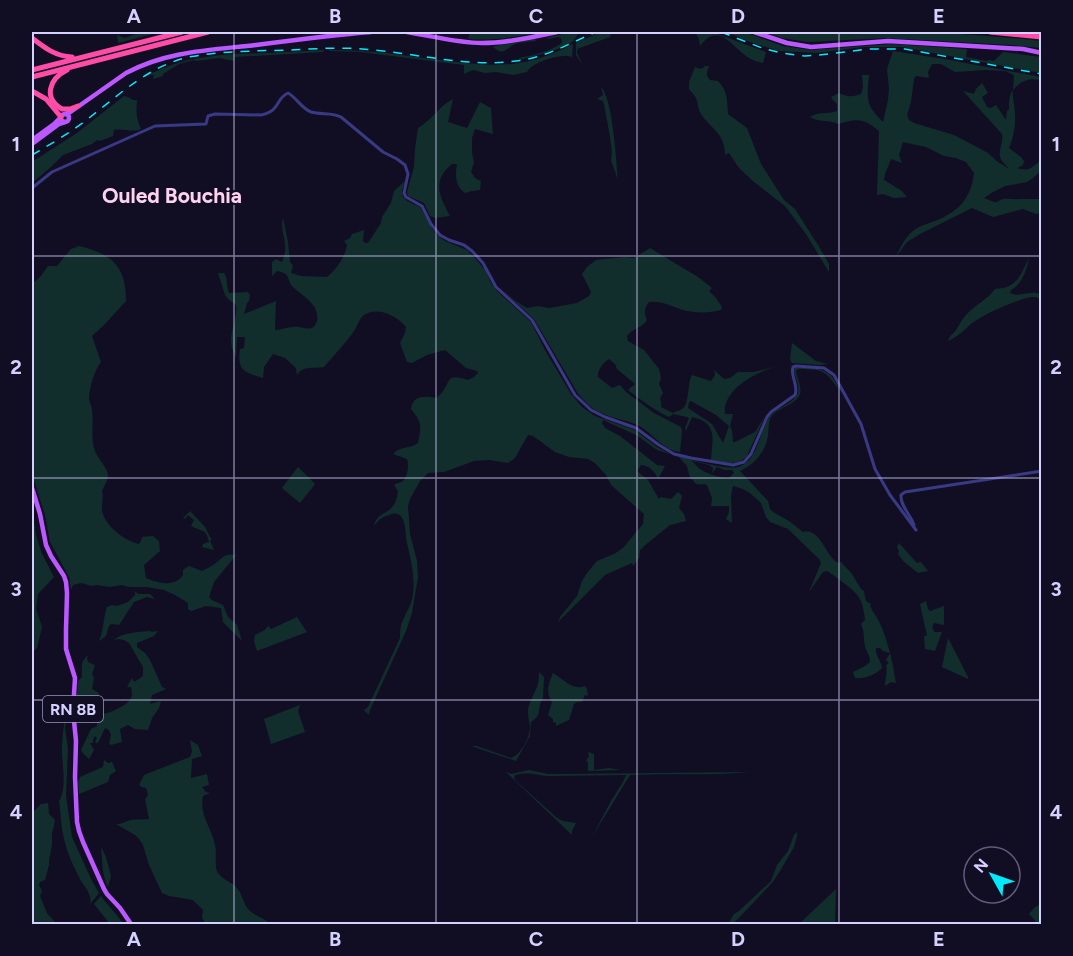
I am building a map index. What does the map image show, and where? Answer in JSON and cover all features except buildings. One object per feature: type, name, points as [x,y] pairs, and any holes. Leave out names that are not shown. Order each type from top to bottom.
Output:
[{"type":"highway","points":[[32,77],[81,60],[182,32]]},
{"type":"highway","points":[[32,70],[208,32]]},
{"type":"highway","points":[[990,32],[1041,37]]},
{"type":"highway","points":[[32,38],[56,54],[81,60]]},
{"type":"highway","points":[[62,116],[51,95],[52,82],[81,60]]},
{"type":"highway","points":[[32,91],[46,99],[62,116]]},
{"type":"highway","points":[[62,116],[65,110],[78,106]]},
{"type":"main road","points":[[78,106],[135,68],[184,52],[371,32]]},
{"type":"main road","points":[[407,32],[464,42],[484,43],[557,32]]},
{"type":"main road","points":[[754,32],[799,46],[888,41],[995,47],[1041,53]]},
{"type":"main road","points":[[32,142],[62,116],[71,115],[105,87]]},
{"type":"main road","name":"RN 8B","points":[[32,488],[46,544],[64,576],[67,593],[66,649],[75,678],[73,711],[79,831],[107,894],[131,924]]},
{"type":"street","points":[[32,188],[52,172],[155,126],[206,124],[208,116],[215,114],[267,114],[275,109],[284,94],[288,93],[310,111],[341,117],[383,152],[401,162],[407,168],[408,174],[404,193],[406,197],[422,206],[431,224],[440,235],[472,251],[483,263],[499,290],[532,320],[572,390],[581,401],[598,414],[636,428],[658,446],[691,458],[739,465],[751,454],[769,414],[795,395],[796,387],[792,370],[796,366],[824,368],[834,375],[861,424],[875,469],[890,495],[916,530],[901,500],[901,495],[905,492],[1041,471]]},
{"type":"green space","points":[[141,32],[160,32],[118,43],[117,35],[125,38]]},
{"type":"green space","points":[[470,32],[538,32],[504,38],[468,39]]},
{"type":"green space","points":[[571,32],[583,32],[563,47],[519,60],[519,58],[547,51],[562,43],[561,38],[558,37],[546,38]]},
{"type":"green space","points":[[601,32],[614,32],[610,37],[577,49],[583,65],[576,55],[576,43]]},
{"type":"green space","points":[[695,32],[712,32],[766,52],[763,63],[748,57],[718,35],[706,39],[700,46]]},
{"type":"green space","points":[[726,32],[744,32],[783,46],[810,50],[891,44],[967,49],[966,57],[986,61],[994,61],[1003,52],[1041,57],[1041,73],[902,47],[864,47],[816,53],[780,51]]},
{"type":"green space","points":[[764,32],[972,35],[1041,41],[1041,48],[885,38],[808,42],[782,38]]},
{"type":"green space","points":[[535,39],[536,41],[515,44],[502,52],[493,47],[495,46]]},
{"type":"green space","points":[[573,44],[572,57],[561,56],[548,59],[530,68],[527,72],[513,75],[473,70],[464,74],[464,65],[360,52],[330,51],[377,52],[500,65],[535,59]]},
{"type":"green space","points":[[324,50],[323,52],[235,57],[234,61],[219,58],[194,60],[179,64],[163,76],[153,79],[154,75],[149,75],[177,63],[206,57]]},
{"type":"green space","points":[[893,51],[1041,77],[1041,80],[1023,82],[1013,90],[1015,123],[1009,148],[1024,161],[1023,165],[1017,168],[1028,169],[1041,160],[1041,171],[1027,182],[1005,186],[984,198],[993,202],[1001,199],[1041,199],[1041,213],[1036,214],[1023,209],[993,217],[972,208],[907,242],[895,258],[913,231],[957,209],[970,190],[974,173],[966,162],[944,156],[926,147],[903,142],[899,155],[902,163],[891,159],[884,180],[902,191],[907,197],[894,198],[883,194],[877,195],[879,131],[860,120],[838,124],[810,117],[837,111],[837,104],[831,97],[839,93],[850,96],[861,94],[862,75],[869,75],[868,101],[883,122],[889,88],[887,69]],"holes":[[[932,64],[941,64],[955,72],[1005,71],[1014,75],[1006,120],[996,105],[991,108],[987,107],[982,97],[988,93],[982,83],[974,94],[963,91],[1002,134],[1000,158],[1009,169],[988,153],[954,135],[914,123],[907,115],[914,79],[916,76],[929,78],[928,72]]]},
{"type":"green space","points":[[709,66],[708,78],[718,81],[724,89],[728,114],[747,128],[761,164],[784,200],[795,209],[818,245],[829,264],[829,272],[806,234],[785,206],[739,168],[729,153],[725,155],[722,140],[702,116],[696,98],[689,89],[689,82],[695,67],[701,69]]},
{"type":"green space","points":[[601,87],[611,117],[618,180],[611,160],[612,152],[604,104],[603,101],[597,99],[603,95]]},
{"type":"green space","points":[[124,96],[137,100],[137,115],[141,129],[114,130],[113,136],[97,140],[63,155],[32,183],[32,162],[77,133]]},
{"type":"green space","points":[[453,99],[448,122],[467,128],[480,102],[491,108],[493,134],[475,129],[472,138],[474,162],[471,172],[481,181],[480,190],[465,193],[456,180],[457,164],[452,164],[441,177],[439,189],[450,216],[435,218],[430,216],[424,203],[408,196],[407,192],[414,167],[418,128]]},
{"type":"green space","points":[[405,181],[403,197],[420,207],[435,233],[445,241],[467,250],[486,271],[497,291],[531,322],[571,394],[582,407],[595,416],[635,430],[670,454],[657,450],[636,435],[603,420],[605,428],[620,436],[657,465],[665,466],[658,479],[654,471],[646,466],[641,465],[637,471],[648,480],[659,499],[661,497],[671,499],[678,492],[682,496],[679,508],[686,521],[670,525],[644,546],[633,566],[632,563],[605,575],[558,622],[577,596],[587,573],[597,561],[623,548],[643,524],[644,514],[611,485],[606,475],[595,463],[588,459],[569,457],[555,452],[533,436],[528,435],[515,458],[508,463],[489,460],[474,461],[444,472],[428,473],[420,481],[408,506],[410,534],[417,561],[418,577],[412,613],[369,715],[364,710],[368,707],[400,638],[401,624],[413,594],[412,568],[402,518],[395,513],[380,519],[374,526],[376,520],[394,505],[398,491],[394,485],[403,481],[407,473],[407,459],[393,454],[418,443],[420,425],[411,409],[414,401],[423,397],[436,398],[454,377],[468,380],[478,373],[466,368],[445,350],[427,355],[412,363],[407,362],[400,343],[406,327],[392,316],[381,312],[369,312],[362,317],[351,336],[324,367],[306,369],[297,375],[296,368],[285,358],[273,354],[264,367],[263,378],[251,374],[243,370],[239,356],[240,349],[244,348],[245,337],[237,337],[236,357],[231,344],[236,305],[225,295],[218,273],[224,273],[229,293],[248,292],[250,295],[244,314],[276,301],[275,330],[295,327],[312,328],[317,321],[314,306],[291,285],[285,274],[277,271],[272,276],[272,262],[276,259],[282,262],[285,254],[283,218],[290,262],[293,266],[291,273],[301,276],[327,277],[342,259],[347,245],[344,241],[352,234],[364,230],[363,241],[368,243],[391,203],[394,191]]},
{"type":"green space","points":[[79,246],[100,253],[115,263],[120,270],[125,289],[126,301],[92,336],[101,362],[96,370],[89,397],[92,408],[94,446],[108,475],[102,491],[104,517],[116,532],[134,542],[139,544],[142,537],[153,536],[159,541],[160,551],[144,565],[146,578],[156,581],[175,582],[183,575],[183,570],[189,566],[202,571],[225,556],[236,555],[214,582],[209,597],[223,605],[228,617],[237,625],[242,641],[223,622],[221,608],[206,606],[191,611],[188,609],[188,603],[164,590],[122,585],[92,586],[81,583],[73,585],[71,590],[69,577],[50,542],[45,515],[32,474],[32,284],[48,266],[57,266],[71,249]]},
{"type":"green space","points":[[650,248],[712,288],[709,291],[722,307],[717,311],[695,312],[664,303],[649,302],[645,311],[647,320],[627,336],[628,341],[644,350],[659,369],[661,378],[659,384],[663,393],[660,398],[661,407],[673,413],[685,406],[692,375],[711,381],[715,375],[714,370],[724,379],[738,372],[754,372],[774,367],[741,384],[734,390],[725,405],[725,414],[733,414],[730,426],[733,442],[755,432],[765,416],[747,456],[739,462],[711,460],[713,439],[706,423],[692,417],[686,431],[689,418],[673,414],[669,417],[628,390],[635,384],[609,359],[601,366],[598,377],[612,388],[620,385],[654,413],[681,427],[680,452],[664,445],[636,425],[594,409],[577,392],[534,319],[498,286],[527,308],[538,306],[549,308],[577,303],[589,296],[591,292],[582,274],[587,267],[596,260],[634,258]],"holes":[[[689,402],[716,415],[729,426],[723,443],[712,424],[688,408]]]},
{"type":"green space","points":[[1029,258],[1023,276],[1010,293],[1017,295],[1041,293],[1041,299],[1028,298],[998,309],[976,320],[948,341],[970,311],[995,289],[1009,286],[1017,280]]},
{"type":"green space","points":[[792,343],[816,361],[828,364],[792,363],[790,360]]},
{"type":"green space","points":[[795,368],[813,368],[827,372],[841,392],[824,373],[798,369],[796,371],[800,394],[798,398],[771,417],[767,442],[762,452],[755,461],[740,471],[768,501],[773,512],[803,532],[809,532],[819,538],[834,559],[838,563],[841,562],[864,591],[866,601],[871,604],[870,607],[880,624],[890,653],[876,648],[882,668],[862,678],[855,678],[853,672],[870,662],[861,624],[865,620],[864,611],[856,593],[827,571],[823,572],[809,592],[821,563],[819,559],[788,529],[770,522],[761,503],[743,489],[733,486],[732,523],[726,519],[729,506],[711,506],[712,498],[707,485],[697,484],[690,478],[687,466],[678,456],[733,468],[744,464],[757,447],[770,417],[778,410],[792,401],[798,390]],"holes":[[[692,461],[709,465],[713,468],[712,473],[717,467],[732,470],[734,473],[729,478],[713,475],[703,471]]]},
{"type":"green space","points":[[298,467],[315,484],[300,503],[282,488]]},
{"type":"green space","points":[[32,507],[36,535],[42,554],[54,577],[38,594],[36,609],[42,627],[37,648],[32,653]]},
{"type":"green space","points":[[190,511],[212,538],[210,541],[214,550],[202,547],[203,544],[209,542],[206,534],[191,526],[194,520],[188,515],[185,519],[183,518]]},
{"type":"green space","points":[[899,543],[917,563],[921,562],[928,571],[918,573],[904,562],[898,554]]},
{"type":"green space","points":[[135,591],[138,594],[150,594],[155,599],[147,597],[134,602],[119,625],[111,624],[106,636],[99,641],[107,607],[128,602],[135,595]]},
{"type":"green space","points":[[926,601],[930,611],[944,606],[944,625],[934,623],[933,626],[935,632],[942,632],[935,651],[925,649],[924,636],[927,636],[920,604]]},
{"type":"green space","points":[[297,617],[307,632],[257,651],[255,635],[268,626],[271,629]]},
{"type":"green space","points":[[158,631],[154,636],[137,643],[137,647],[150,660],[162,687],[166,689],[152,695],[150,704],[161,701],[159,708],[148,730],[135,729],[128,725],[120,729],[122,742],[111,745],[109,743],[111,735],[105,728],[98,743],[95,742],[97,738],[95,736],[93,743],[90,743],[94,750],[89,759],[81,750],[91,729],[97,726],[101,718],[99,716],[75,723],[78,681],[82,677],[84,660],[88,655],[88,662],[95,665],[92,674],[94,678],[92,689],[99,693],[97,706],[99,711],[105,713],[113,711],[130,699],[131,687],[127,687],[132,678],[134,682],[143,676],[143,667],[129,643],[119,639],[114,640],[126,634]]},
{"type":"green space","points":[[948,638],[968,677],[968,679],[942,667]]},
{"type":"green space","points":[[890,653],[896,683],[891,682],[885,686],[887,669],[886,665],[889,663],[886,660]]},
{"type":"green space","points":[[539,672],[544,677],[543,699],[539,713],[531,722],[530,736],[516,761],[471,746],[511,758],[518,753],[528,736],[530,727],[528,709]]},
{"type":"green space","points":[[553,673],[572,686],[585,686],[588,696],[585,695],[582,702],[574,704],[569,720],[556,726],[548,715],[552,702],[548,688]]},
{"type":"green space","points":[[300,705],[298,711],[305,732],[271,744],[264,719]]},
{"type":"green space","points":[[66,717],[68,749],[66,796],[72,837],[99,893],[90,904],[89,893],[68,853],[62,825],[59,801],[63,789],[62,745]]},
{"type":"green space","points":[[190,740],[198,745],[202,756],[192,759],[191,778],[207,774],[209,785],[202,787],[210,793],[203,796],[202,803],[215,845],[217,871],[234,885],[250,911],[270,924],[205,924],[202,917],[203,910],[193,900],[162,893],[139,839],[116,824],[130,820],[149,819],[145,799],[148,795],[146,788],[139,785],[144,775],[190,757],[192,752]]},
{"type":"green space","points":[[588,752],[594,754],[594,770],[609,768],[621,770],[588,771],[586,760],[589,757]]},
{"type":"green space","points":[[104,760],[108,763],[112,762],[116,771],[110,775],[108,782],[79,794],[80,777],[103,767]]},
{"type":"green space","points":[[529,770],[548,774],[749,772],[630,775],[592,837],[626,775],[552,776],[525,773],[515,775],[516,781],[557,818],[576,823],[572,835],[506,772],[511,774]]},
{"type":"green space","points":[[48,803],[49,814],[55,820],[49,865],[45,880],[39,885],[42,891],[40,896],[47,913],[55,924],[32,924],[32,813],[41,804]]},
{"type":"green space","points":[[797,832],[794,847],[772,883],[733,924],[728,924],[734,914],[771,881],[777,865],[788,851]]},
{"type":"green space","points":[[101,847],[111,876],[108,887],[103,872]]},
{"type":"green space","points":[[836,889],[835,924],[799,924]]},
{"type":"green space","points":[[101,896],[123,924],[110,924],[94,904]]},
{"type":"green space","points":[[1040,904],[1041,924],[1037,924],[1029,914]]},
{"type":"railway","points":[[32,155],[75,128],[148,74],[174,61],[189,57],[239,52],[343,48],[477,63],[497,63],[537,57],[596,32]]},
{"type":"railway","points":[[721,32],[781,53],[805,56],[869,49],[905,49],[1042,74]]},
{"type":"district","name":"Ouled Bouchia","points":[[172,195]]}]
